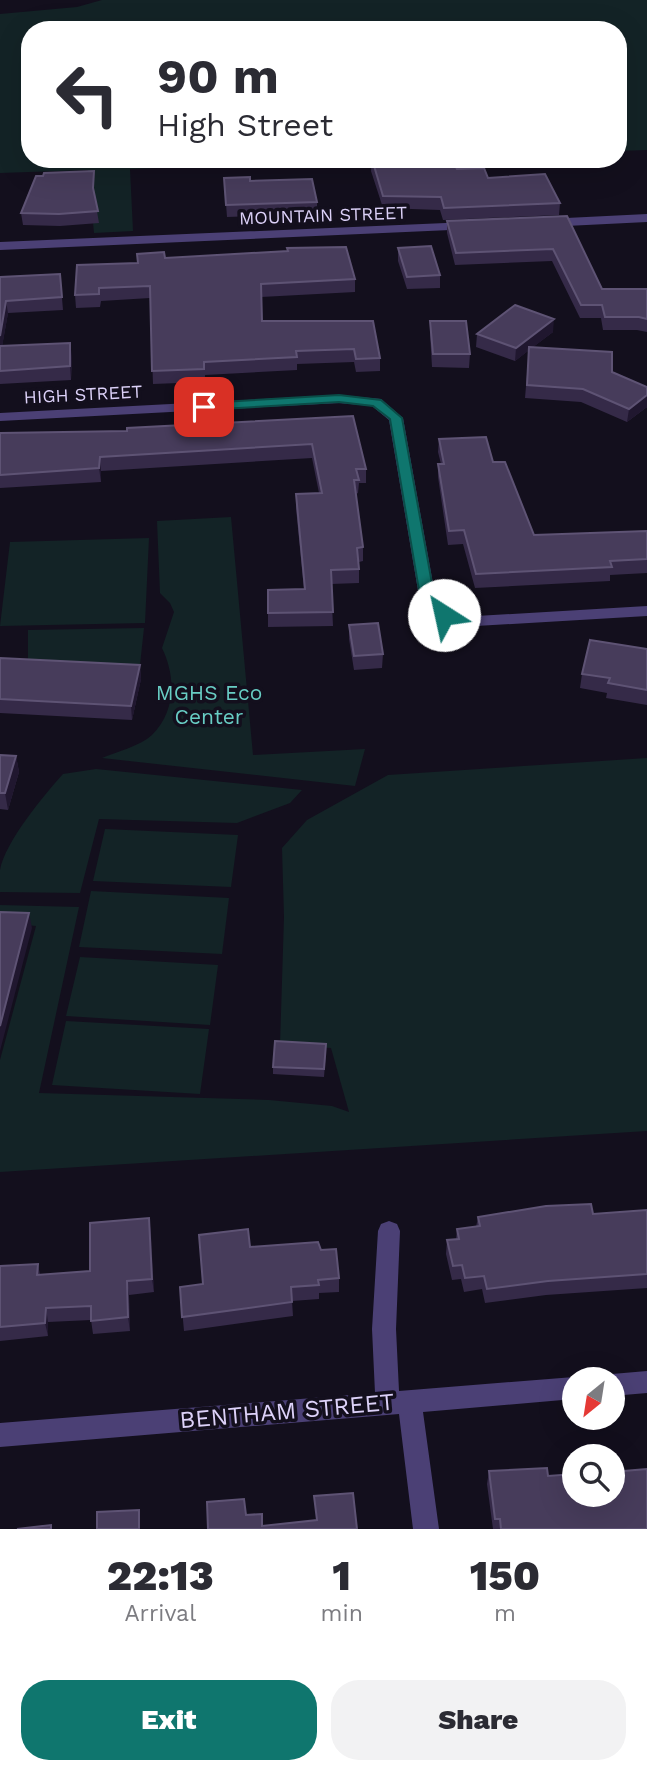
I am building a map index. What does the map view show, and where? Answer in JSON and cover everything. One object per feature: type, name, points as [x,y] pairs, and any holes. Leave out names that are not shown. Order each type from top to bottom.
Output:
[{"type":"street","points":[[535,223],[647,218]]},
{"type":"street","name":"MOUNTAIN STREET","points":[[0,246],[479,226]]},
{"type":"street","name":"HIGH STREET","points":[[0,417],[339,398],[376,402],[396,418],[428,602],[444,615],[476,621],[647,611]]},
{"type":"street","points":[[389,1231],[384,1329],[426,1529]]},
{"type":"street","points":[[625,1384],[647,1382]]},
{"type":"street","name":"BENTHAM STREET","points":[[0,1436],[562,1389]]},
{"type":"green space","points":[[102,0],[647,0],[647,150],[627,151],[627,21],[21,21],[21,168],[157,168],[130,169],[133,231],[94,233],[88,170],[0,173],[0,14],[77,7]]},
{"type":"green space","name":"MGHS Eco Center","points":[[231,517],[253,755],[365,749],[355,786],[102,758],[147,739],[160,726],[169,705],[170,670],[162,648],[174,612],[170,603],[160,593],[157,521]]},
{"type":"green space","points":[[149,538],[145,623],[0,626],[10,542]]},
{"type":"green space","points":[[144,628],[139,674],[28,663],[28,630]]},
{"type":"green space","points":[[647,758],[647,1131],[0,1172],[0,1060],[36,926],[0,922],[0,905],[79,907],[39,1093],[269,1100],[332,1106],[349,1112],[331,1048],[280,1045],[284,917],[282,848],[307,820],[388,775]]},
{"type":"green space","points":[[96,769],[302,790],[290,803],[237,823],[99,819],[80,893],[0,892],[3,859],[36,806],[63,774]]},
{"type":"green space","points":[[105,829],[238,835],[231,887],[93,881]]},
{"type":"green space","points":[[91,891],[229,898],[222,954],[79,947]]},
{"type":"green space","points":[[80,957],[218,965],[210,1025],[66,1016]]},
{"type":"green space","points":[[66,1021],[209,1029],[200,1094],[52,1085]]},
{"type":"building","points":[[375,168],[484,168],[488,178],[545,174],[560,203],[444,208],[441,197],[383,196]]},
{"type":"building","points":[[94,171],[93,188],[98,211],[21,213],[36,176],[43,176],[44,173]]},
{"type":"building","points":[[250,177],[250,181],[312,179],[317,202],[226,205],[224,178]]},
{"type":"building","points":[[567,216],[602,289],[647,289],[647,319],[605,317],[602,305],[581,305],[553,249],[456,253],[447,221]]},
{"type":"building","points":[[431,246],[440,275],[407,277],[398,248]]},
{"type":"building","points":[[346,247],[355,279],[261,284],[262,321],[373,321],[380,358],[356,359],[354,349],[296,351],[297,357],[204,362],[204,369],[152,371],[150,286],[99,288],[99,294],[75,295],[77,265],[138,263],[137,254],[164,252],[165,258],[288,251],[287,248]]},
{"type":"building","points":[[60,274],[62,297],[6,301],[0,336],[0,277]]},
{"type":"building","points":[[515,305],[554,319],[516,348],[477,334]]},
{"type":"building","points":[[430,321],[466,321],[470,354],[433,354]]},
{"type":"building","points":[[70,343],[70,366],[0,371],[0,346]]},
{"type":"building","points":[[529,347],[612,352],[612,372],[647,387],[647,395],[629,409],[583,389],[527,385]]},
{"type":"building","points":[[353,416],[366,469],[356,469],[359,480],[354,480],[363,547],[357,548],[359,569],[331,570],[333,612],[268,613],[268,590],[305,589],[296,494],[322,493],[312,444],[100,457],[99,468],[0,475],[0,433],[127,431],[127,428]]},
{"type":"building","points":[[486,437],[493,462],[505,462],[534,535],[647,531],[647,559],[610,561],[612,567],[476,574],[464,530],[449,531],[438,464],[444,464],[439,439]]},
{"type":"building","points":[[378,623],[383,654],[354,656],[349,625]]},
{"type":"building","points":[[590,640],[647,649],[647,690],[608,683],[610,678],[582,674]]},
{"type":"building","points":[[0,658],[140,665],[131,706],[0,699]]},
{"type":"building","points":[[0,755],[16,756],[5,793],[0,793]]},
{"type":"building","points":[[0,912],[29,913],[0,1026]]},
{"type":"building","points":[[275,1041],[326,1044],[324,1069],[273,1067]]},
{"type":"building","points":[[591,1204],[593,1214],[647,1210],[647,1274],[548,1281],[487,1289],[484,1276],[465,1278],[462,1265],[453,1266],[447,1240],[459,1239],[457,1229],[480,1226],[478,1217],[546,1206]]},
{"type":"building","points":[[149,1218],[152,1279],[127,1281],[128,1317],[91,1321],[91,1306],[46,1308],[45,1323],[0,1327],[0,1266],[38,1264],[37,1275],[90,1271],[90,1223]]},
{"type":"building","points":[[248,1229],[250,1247],[318,1242],[321,1250],[336,1249],[339,1278],[318,1280],[319,1285],[291,1287],[292,1302],[182,1317],[180,1287],[203,1284],[199,1235]]},
{"type":"building","points":[[547,1468],[548,1476],[562,1475],[562,1507],[625,1507],[625,1471],[647,1469],[647,1529],[501,1529],[500,1519],[495,1519],[489,1471]]},
{"type":"building","points":[[353,1493],[357,1529],[208,1529],[207,1502],[244,1499],[246,1515],[262,1514],[262,1526],[317,1520],[314,1496]]},
{"type":"building","points":[[139,1510],[139,1529],[97,1529],[97,1512]]},
{"type":"building","points":[[51,1525],[51,1529],[17,1529]]},
{"type":"route","points":[[204,407],[339,398],[376,402],[396,418],[428,602],[444,615]]}]
